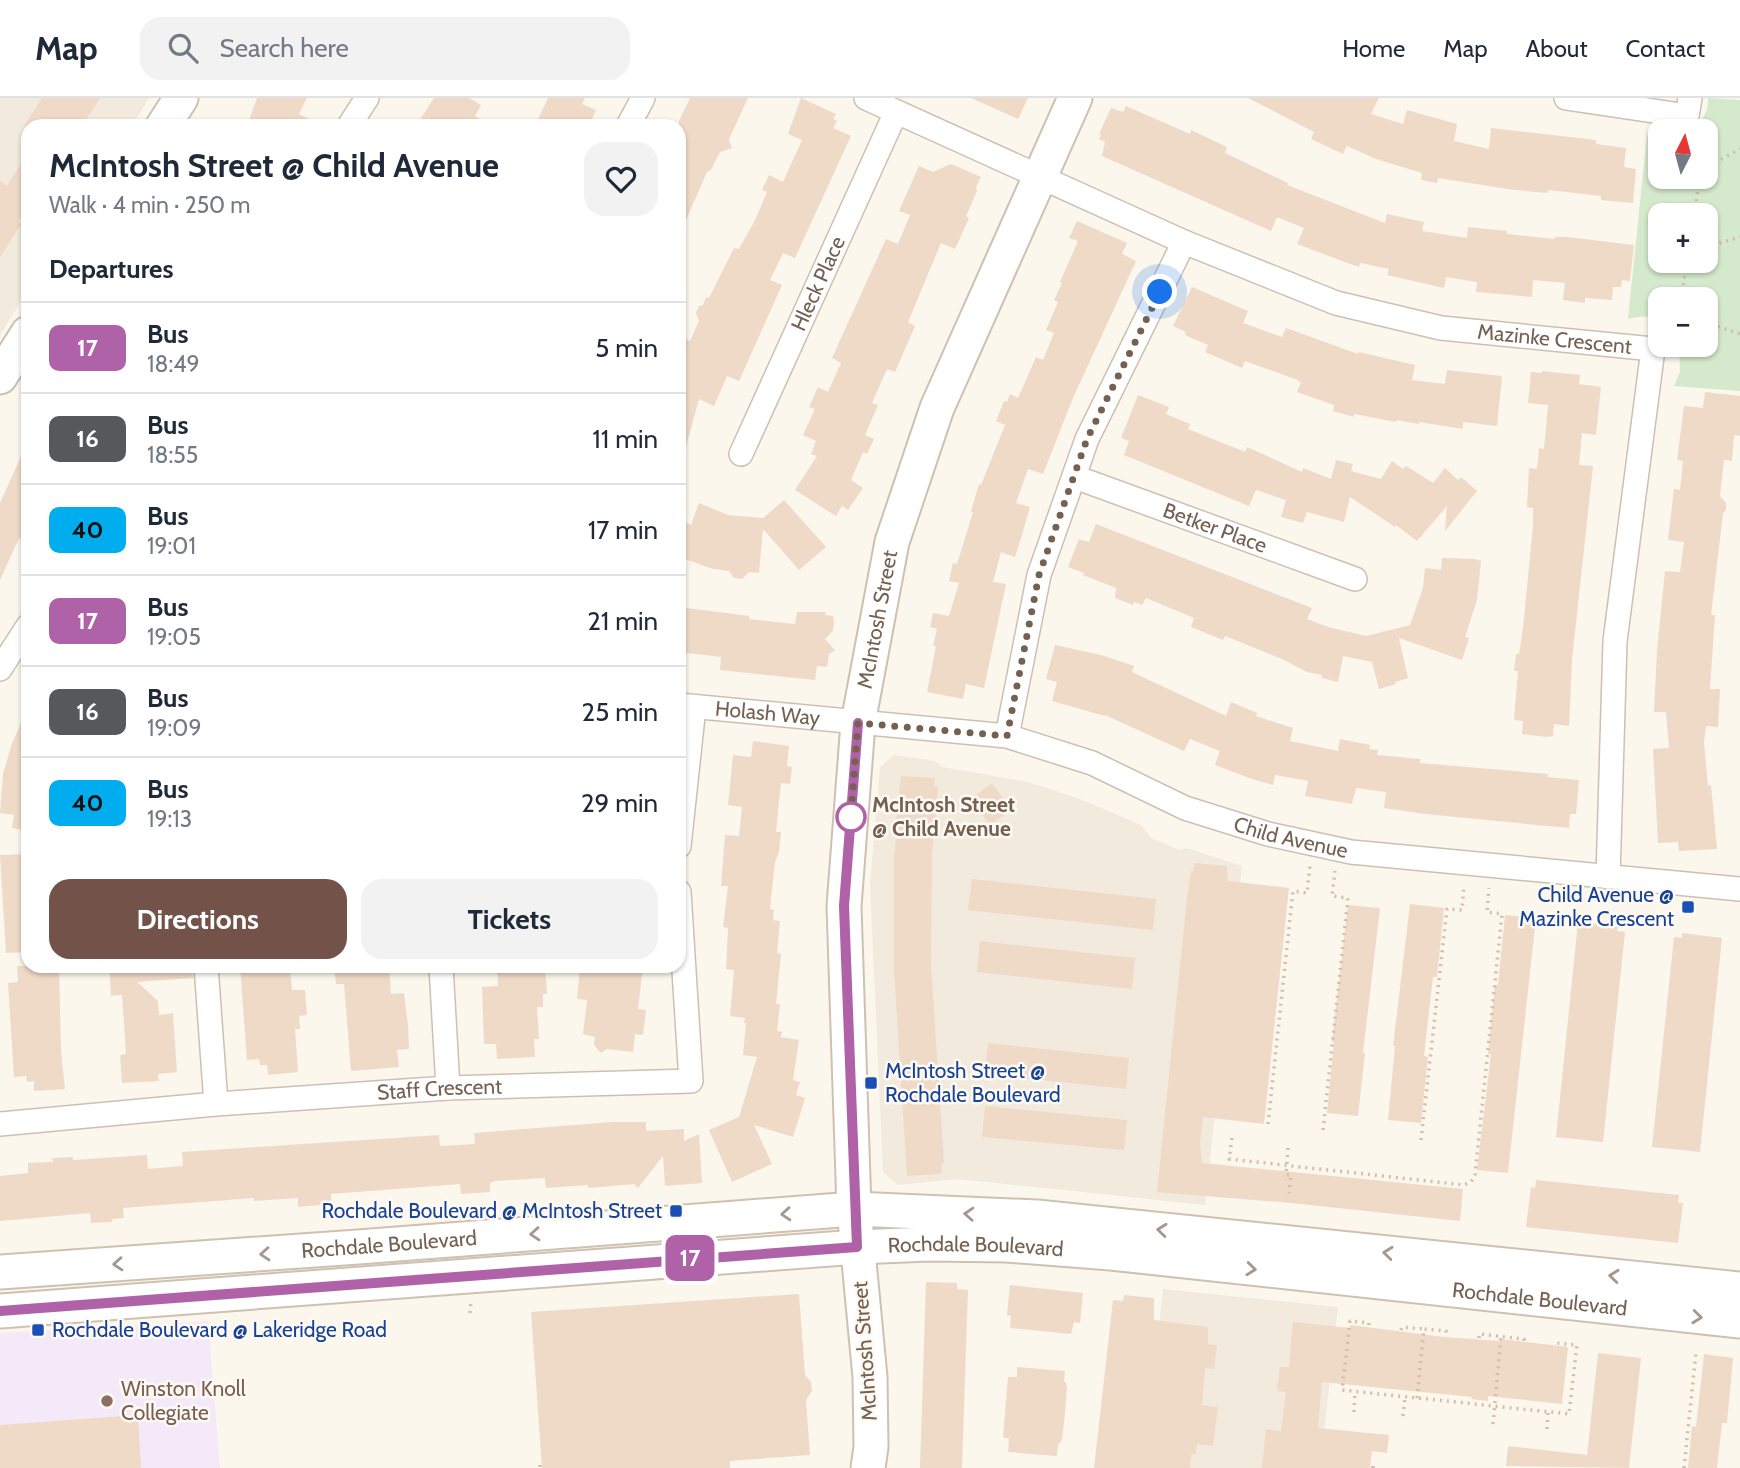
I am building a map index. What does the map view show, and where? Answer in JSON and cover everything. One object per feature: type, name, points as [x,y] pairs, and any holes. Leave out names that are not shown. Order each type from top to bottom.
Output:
[{"type":"main road","points":[[168,119],[181,98]]},
{"type":"main road","name":"McIntosh Street","points":[[868,1468],[871,1447],[870,1377],[854,1209],[844,906],[858,723],[892,542],[937,408],[1075,98]]},
{"type":"main road","points":[[0,377],[21,344]]},
{"type":"main road","name":"Rochdale Boulevard","points":[[0,1272],[854,1209],[1037,1217],[1740,1289]]},
{"type":"main road","name":"Rochdale Boulevard","points":[[0,1311],[857,1247],[929,1244],[994,1245],[1111,1253],[1740,1321]]},
{"type":"street","points":[[354,119],[367,98]]},
{"type":"street","points":[[632,119],[643,98]]},
{"type":"street","name":"Mazinke Crescent","points":[[866,98],[1184,242],[1336,303],[1441,328],[1653,349],[1615,641],[1608,877]]},
{"type":"street","points":[[1566,98],[1687,116],[1690,98]]},
{"type":"street","name":"Hleck Place","points":[[741,454],[896,112]]},
{"type":"street","points":[[1007,736],[1039,575],[1087,439],[1184,242]]},
{"type":"street","name":"Betker Place","points":[[1074,477],[1355,579]]},
{"type":"street","points":[[0,669],[21,637]]},
{"type":"street","points":[[686,724],[687,706]]},
{"type":"street","name":"Holash Way","points":[[687,706],[858,723]]},
{"type":"street","name":"Child Avenue","points":[[858,723],[1007,736],[1092,763],[1185,808],[1268,834],[1351,852],[1740,889]]},
{"type":"street","points":[[207,973],[216,1104]]},
{"type":"street","points":[[441,973],[448,1088]]},
{"type":"street","name":"Staff Crescent","points":[[0,1124],[216,1104],[448,1088],[691,1082],[684,973]]},
{"type":"path","points":[[1718,161],[1740,149]]},
{"type":"path","points":[[1718,242],[1740,237]]},
{"type":"path","points":[[1718,326],[1740,334]]},
{"type":"path","points":[[1268,1124],[1293,891],[1307,893],[1310,866]]},
{"type":"path","points":[[1323,1130],[1348,898],[1332,896],[1335,870]]},
{"type":"path","points":[[1421,1140],[1447,909],[1462,910],[1464,885]]},
{"type":"path","points":[[1232,1138],[1229,1159],[1464,1185],[1471,1182],[1475,1175],[1502,914],[1487,912],[1489,888]]},
{"type":"path","points":[[1288,1148],[1286,1175],[1291,1175],[1289,1193]]},
{"type":"path","points":[[1369,1325],[1370,1323],[1350,1321],[1342,1390],[1569,1414],[1577,1345],[1556,1343],[1555,1346]]},
{"type":"path","points":[[1401,1330],[1402,1327],[1446,1333]]},
{"type":"path","points":[[1417,1398],[1424,1329]]},
{"type":"path","points":[[1479,1338],[1479,1334],[1524,1339],[1524,1342]]},
{"type":"path","points":[[1493,1424],[1501,1336]]},
{"type":"path","points":[[1684,1468],[1696,1352]]},
{"type":"path","points":[[1354,1412],[1355,1391]]},
{"type":"path","points":[[1403,1416],[1405,1396]]},
{"type":"path","points":[[1546,1429],[1548,1412]]},
{"type":"shaded area","points":[[0,98],[149,98],[136,119],[21,119],[21,301],[0,335]]},
{"type":"shaded area","points":[[894,755],[935,761],[942,767],[1028,782],[1083,800],[1141,825],[1151,838],[1180,850],[1187,848],[1242,866],[1205,1205],[958,1179],[898,1185],[883,1172],[870,884],[880,767]]},
{"type":"shaded area","points":[[1163,1289],[1338,1307],[1320,1468],[1144,1468]]},
{"type":"shaded area","name":"Winston Knoll Collegiate","points":[[208,1321],[220,1468],[0,1468],[0,1333]]},
{"type":"green space","points":[[1708,98],[1740,100],[1740,391],[1674,386],[1680,372],[1679,357],[1718,357],[1718,287],[1648,287],[1648,318],[1628,319],[1647,135],[1648,189],[1718,189],[1718,119],[1702,119]]},
{"type":"building","points":[[42,98],[100,98],[86,119],[28,119]]},
{"type":"building","points":[[257,98],[307,98],[299,114],[310,119],[250,119]]},
{"type":"building","points":[[434,98],[469,98],[481,105],[475,116],[480,119],[420,119]]},
{"type":"building","points":[[548,98],[585,98],[582,104],[596,110],[592,119],[538,119]]},
{"type":"building","points":[[690,98],[748,98],[729,139],[732,148],[720,152],[711,170],[707,172],[686,220],[686,119],[680,119]]},
{"type":"building","points":[[801,98],[836,114],[833,119],[837,121],[833,128],[851,136],[795,258],[783,253],[770,280],[782,285],[739,381],[727,376],[714,406],[699,399],[686,447],[686,339],[690,341],[699,321],[696,313],[699,306],[703,305],[706,297],[709,298],[734,248],[739,249],[755,220],[767,192],[762,190],[769,175],[783,182],[802,140],[788,134]]},
{"type":"building","points":[[971,98],[1028,98],[1018,119]]},
{"type":"building","points":[[1248,98],[1379,98],[1371,114],[1403,124],[1407,110],[1457,124],[1454,141],[1489,149],[1491,128],[1596,140],[1596,144],[1626,148],[1624,167],[1636,169],[1633,203],[1601,200],[1601,196],[1548,190],[1547,193],[1514,190],[1438,178],[1437,183],[1421,180],[1422,173],[1376,159],[1347,146],[1343,154],[1311,139],[1314,132]]},
{"type":"building","points":[[1126,106],[1190,134],[1191,130],[1227,147],[1225,153],[1288,183],[1287,185],[1385,223],[1387,214],[1424,222],[1422,231],[1467,238],[1468,227],[1507,231],[1507,234],[1555,239],[1567,237],[1634,245],[1630,281],[1622,280],[1621,287],[1613,287],[1612,300],[1585,298],[1585,303],[1563,300],[1565,283],[1533,280],[1532,297],[1476,292],[1477,282],[1446,277],[1444,288],[1387,275],[1389,269],[1360,263],[1359,267],[1297,244],[1304,228],[1277,217],[1271,231],[1102,156],[1105,142],[1099,139],[1099,134],[1111,108],[1123,112]]},
{"type":"building","points":[[21,163],[21,217],[18,222],[21,224],[0,257],[0,181],[7,186]]},
{"type":"building","points":[[951,164],[981,177],[966,216],[969,218],[955,249],[941,243],[908,322],[915,326],[895,372],[887,369],[872,403],[878,405],[865,435],[874,439],[867,454],[863,452],[851,480],[863,488],[848,510],[842,506],[836,516],[795,490],[817,456],[811,454],[816,441],[803,435],[815,409],[809,407],[818,387],[828,392],[841,363],[832,358],[886,239],[898,244],[910,215],[899,211],[919,166],[933,172]]},
{"type":"building","points":[[1077,221],[1127,243],[1122,254],[1136,261],[1073,398],[1043,474],[1028,469],[1016,503],[1030,507],[1022,535],[1015,557],[1001,552],[993,582],[1006,584],[984,688],[966,684],[963,699],[927,692],[936,646],[933,646],[937,629],[930,627],[933,613],[949,616],[959,583],[949,581],[953,563],[957,564],[979,484],[981,485],[1005,425],[996,421],[1004,401],[1007,402],[1010,394],[1018,398],[1036,357],[1043,360],[1054,333],[1046,330],[1058,302],[1054,300],[1062,283],[1060,282],[1078,241],[1069,238]]},
{"type":"building","points":[[1192,287],[1248,311],[1243,323],[1282,337],[1286,328],[1358,354],[1359,352],[1415,365],[1412,380],[1445,384],[1447,370],[1502,376],[1497,426],[1463,422],[1463,429],[1419,422],[1396,422],[1354,414],[1354,417],[1333,411],[1334,405],[1297,392],[1301,383],[1298,380],[1245,361],[1242,368],[1205,352],[1208,345],[1185,335],[1186,332],[1173,326]]},
{"type":"building","points":[[1531,372],[1580,375],[1579,384],[1601,387],[1596,435],[1582,433],[1579,465],[1593,466],[1572,660],[1569,726],[1554,724],[1553,736],[1547,737],[1522,734],[1523,721],[1514,720],[1518,671],[1514,671],[1523,628],[1533,526],[1533,508],[1527,507],[1529,468],[1537,469],[1539,448],[1544,449],[1548,405],[1528,403]]},
{"type":"building","points":[[1705,392],[1740,396],[1740,436],[1734,435],[1732,461],[1724,460],[1720,496],[1726,503],[1726,510],[1723,513],[1711,615],[1715,615],[1710,689],[1720,689],[1718,727],[1706,726],[1704,742],[1717,849],[1679,851],[1678,842],[1658,843],[1653,749],[1669,748],[1666,712],[1654,712],[1657,650],[1665,571],[1680,572],[1684,542],[1668,540],[1674,489],[1680,490],[1683,461],[1677,460],[1684,406],[1703,408]]},
{"type":"building","points":[[1138,395],[1169,407],[1166,414],[1190,424],[1188,429],[1245,452],[1247,447],[1302,472],[1303,468],[1331,479],[1336,460],[1353,464],[1351,471],[1381,479],[1392,461],[1403,469],[1406,466],[1433,483],[1445,468],[1458,480],[1461,477],[1477,491],[1445,531],[1447,506],[1417,541],[1350,497],[1344,522],[1307,512],[1303,523],[1281,517],[1286,500],[1256,490],[1249,506],[1124,455],[1129,441],[1121,438]]},
{"type":"building","points":[[21,456],[21,539],[19,538],[0,580],[0,503]]},
{"type":"building","points":[[784,500],[826,547],[799,570],[763,529],[759,573],[749,572],[742,579],[734,578],[729,571],[713,569],[686,559],[686,523],[691,525],[699,503],[728,515],[763,518]]},
{"type":"building","points":[[1096,524],[1312,608],[1307,619],[1366,636],[1410,625],[1423,588],[1425,568],[1441,570],[1442,558],[1481,561],[1477,600],[1465,637],[1469,638],[1462,660],[1399,638],[1408,678],[1379,689],[1372,662],[1343,656],[1338,682],[1322,678],[1322,675],[1307,672],[1225,636],[1223,640],[1191,627],[1194,618],[1146,598],[1142,605],[1134,602],[1133,605],[1115,598],[1116,588],[1068,567],[1079,539],[1089,542]]},
{"type":"building","points":[[686,608],[795,624],[797,612],[826,612],[825,615],[833,616],[833,631],[825,639],[835,650],[829,654],[827,667],[817,666],[815,680],[720,670],[721,657],[686,653]]},
{"type":"building","points":[[1055,645],[1101,655],[1134,666],[1132,672],[1226,716],[1231,702],[1257,713],[1256,716],[1293,728],[1290,741],[1338,751],[1340,739],[1370,745],[1369,749],[1378,750],[1377,755],[1420,759],[1420,763],[1548,774],[1547,777],[1579,780],[1576,814],[1570,814],[1569,828],[1425,814],[1384,808],[1386,792],[1356,788],[1352,804],[1305,796],[1308,781],[1275,775],[1273,785],[1252,779],[1215,765],[1220,751],[1190,739],[1184,751],[1105,715],[1052,701],[1057,682],[1046,679]]},
{"type":"building","points":[[21,723],[21,830],[12,828],[14,815],[0,813],[3,774]]},
{"type":"building","points":[[753,741],[789,746],[787,766],[792,767],[790,784],[781,783],[776,832],[781,832],[770,909],[774,910],[773,920],[780,921],[777,953],[781,954],[776,1004],[780,1004],[777,1031],[782,1032],[781,1037],[799,1040],[793,1080],[800,1082],[796,1095],[805,1098],[793,1137],[754,1125],[772,1164],[732,1182],[709,1130],[739,1117],[757,1057],[743,1055],[745,1018],[730,1016],[734,970],[726,969],[728,928],[723,927],[728,886],[721,886],[725,835],[739,836],[742,807],[728,805],[733,755],[751,757]]},
{"type":"building","points":[[901,776],[935,778],[934,786],[938,787],[932,854],[931,965],[944,1163],[941,1164],[942,1172],[939,1174],[907,1176],[894,971],[894,858],[896,839],[900,839],[896,820]]},
{"type":"building","points":[[992,783],[1011,810],[990,825],[971,799]]},
{"type":"building","points":[[21,854],[21,952],[6,953],[0,855]]},
{"type":"building","points":[[1194,863],[1227,866],[1228,881],[1289,888],[1264,1124],[1203,1117],[1200,1143],[1202,1163],[1463,1189],[1460,1221],[1157,1192],[1187,898]]},
{"type":"building","points":[[972,879],[1156,899],[1153,930],[968,910]]},
{"type":"building","points":[[1410,904],[1444,908],[1437,977],[1433,977],[1424,1056],[1428,1057],[1421,1123],[1388,1120],[1393,1046]]},
{"type":"building","points":[[1348,905],[1380,908],[1358,1116],[1327,1113],[1332,1042]]},
{"type":"building","points":[[1505,915],[1536,918],[1508,1173],[1477,1170],[1491,1054],[1488,1054],[1495,985],[1498,985]]},
{"type":"building","points":[[1578,922],[1618,927],[1617,931],[1625,932],[1603,1142],[1556,1137]]},
{"type":"building","points":[[1682,933],[1722,938],[1700,1152],[1652,1147],[1674,937],[1682,938]]},
{"type":"building","points":[[980,941],[1135,958],[1132,989],[977,972]]},
{"type":"building","points":[[17,966],[21,966],[21,973],[59,973],[65,1089],[34,1091],[34,1081],[27,1082],[26,1076],[14,1077],[8,983],[18,982]]},
{"type":"building","points":[[109,973],[193,973],[193,978],[137,982],[158,1001],[159,1015],[173,1013],[177,1072],[158,1074],[159,1081],[122,1083],[120,1055],[126,1054],[122,995],[111,996]]},
{"type":"building","points":[[241,973],[291,973],[292,990],[305,990],[307,1015],[299,1016],[300,1029],[295,1029],[298,1072],[268,1075],[267,1065],[260,1065],[259,1059],[247,1060]]},
{"type":"building","points":[[335,973],[390,973],[391,994],[404,993],[408,1026],[409,1049],[397,1050],[399,1067],[351,1071],[344,984],[336,984]]},
{"type":"building","points":[[497,973],[546,973],[547,994],[543,994],[543,1007],[537,1007],[539,1039],[534,1039],[535,1057],[497,1059],[496,1044],[484,1044],[482,987],[498,986]]},
{"type":"building","points":[[579,973],[642,973],[638,1009],[646,1010],[643,1035],[635,1034],[633,1052],[607,1049],[601,1053],[594,1045],[595,1037],[583,1034],[587,1000],[577,999]]},
{"type":"building","points":[[988,1043],[1129,1058],[1126,1089],[985,1074]]},
{"type":"building","points":[[985,1106],[1127,1120],[1124,1150],[982,1137]]},
{"type":"building","points":[[612,1122],[646,1122],[646,1131],[684,1129],[684,1141],[699,1134],[702,1183],[665,1186],[663,1156],[638,1188],[634,1184],[546,1188],[545,1178],[495,1181],[490,1183],[490,1192],[461,1194],[460,1184],[331,1194],[331,1204],[298,1207],[298,1198],[254,1201],[254,1198],[123,1208],[124,1218],[112,1219],[112,1222],[91,1223],[90,1213],[0,1221],[0,1176],[28,1173],[28,1163],[53,1162],[52,1158],[73,1157],[73,1160],[147,1155],[148,1169],[183,1166],[182,1152],[439,1135],[440,1146],[475,1144],[474,1133]]},
{"type":"building","points":[[1536,1180],[1679,1195],[1678,1203],[1683,1203],[1678,1243],[1526,1227],[1531,1187],[1535,1188]]},
{"type":"building","points":[[926,1282],[957,1283],[957,1289],[968,1290],[962,1468],[920,1468]]},
{"type":"building","points":[[1010,1285],[1083,1293],[1080,1323],[1074,1322],[1071,1334],[1010,1328],[1011,1316],[1007,1315]]},
{"type":"building","points":[[799,1294],[805,1375],[811,1382],[812,1391],[806,1400],[810,1455],[730,1461],[730,1468],[542,1468],[531,1312]]},
{"type":"building","points":[[1124,1295],[1154,1298],[1154,1320],[1208,1327],[1208,1344],[1217,1345],[1214,1369],[1205,1368],[1202,1405],[1218,1407],[1213,1446],[1197,1444],[1196,1454],[1191,1455],[1190,1468],[1094,1468],[1113,1300],[1123,1301]]},
{"type":"building","points":[[1293,1322],[1350,1328],[1350,1325],[1444,1337],[1501,1339],[1568,1347],[1562,1404],[1488,1396],[1488,1401],[1471,1399],[1472,1397],[1322,1382],[1318,1428],[1389,1435],[1387,1453],[1372,1451],[1370,1468],[1262,1468],[1266,1429],[1281,1431],[1286,1392],[1277,1391],[1280,1367],[1289,1367]]},
{"type":"building","points":[[1598,1353],[1641,1358],[1629,1468],[1506,1466],[1508,1446],[1587,1455]]},
{"type":"building","points":[[1704,1354],[1733,1358],[1727,1423],[1722,1423],[1717,1468],[1688,1468],[1692,1426],[1696,1427]]},
{"type":"building","points":[[1017,1367],[1065,1371],[1065,1413],[1057,1456],[1008,1452],[1009,1439],[1003,1437],[1008,1377],[1017,1377]]},
{"type":"building","points":[[138,1415],[141,1468],[0,1468],[0,1425]]},
{"type":"bus line","name":"17","points":[[0,1311],[857,1247],[844,906],[858,723]]},
{"type":"place","name":"McIntosh Street @ Child Avenue","points":[[851,817]]},
{"type":"place","name":"Child Avenue @ Mazinke Crescent","points":[[1688,907]]},
{"type":"place","name":"McIntosh Street @ Rochdale Boulevard","points":[[871,1083]]},
{"type":"place","name":"Rochdale Boulevard @ McIntosh Street","points":[[676,1211]]},
{"type":"place","name":"Rochdale Boulevard @ Lakeridge Road","points":[[38,1330]]},
{"type":"place","name":"Winston Knoll Collegiate","points":[[107,1401]]},
{"type":"route","points":[[851,817],[850,827],[858,723],[1007,736],[1039,575],[1087,439],[1160,292]]}]
